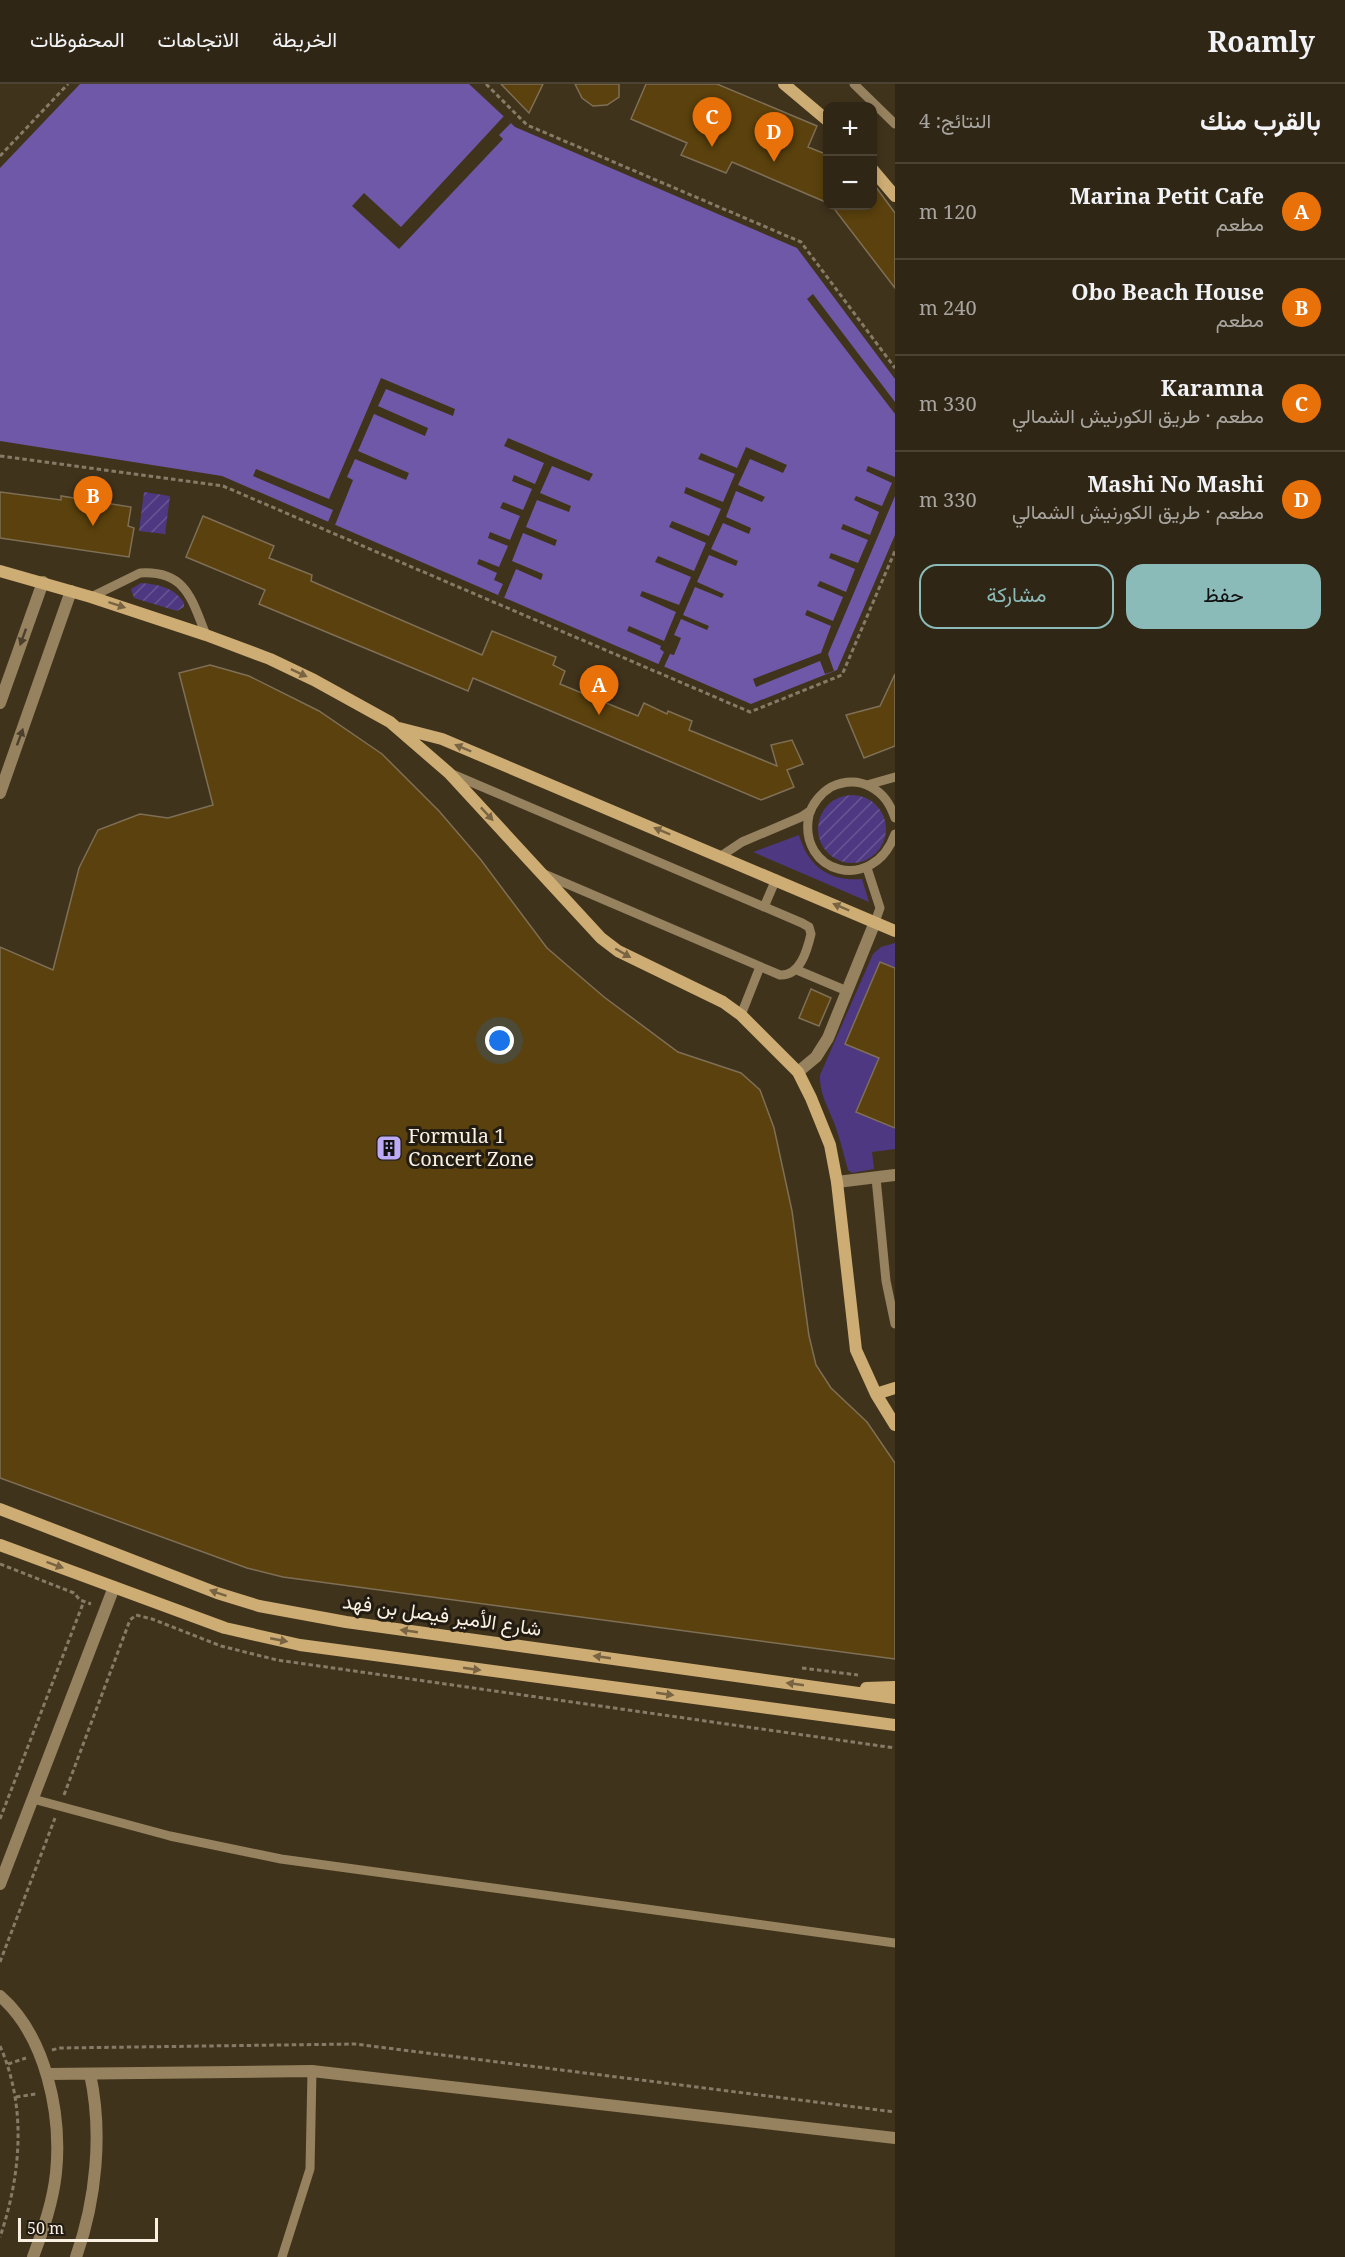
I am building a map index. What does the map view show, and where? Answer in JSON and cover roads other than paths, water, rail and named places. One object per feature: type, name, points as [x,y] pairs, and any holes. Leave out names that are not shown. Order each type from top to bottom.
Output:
[{"type":"main road","points":[[784,84],[823,117]]},
{"type":"main road","points":[[877,173],[895,196]]},
{"type":"main road","points":[[0,571],[91,597],[270,659],[314,680],[395,726],[449,773],[594,931],[618,951],[723,1002],[741,1015],[798,1072],[830,1145],[837,1182],[856,1350],[876,1394],[895,1425]]},
{"type":"main road","points":[[395,726],[442,739],[895,931]]},
{"type":"main road","points":[[876,1394],[895,1388]]},
{"type":"main road","name":"شارع الأمير فيصل بن فهد","points":[[0,1509],[217,1593],[259,1606],[346,1622],[895,1698]]},
{"type":"main road","points":[[0,1545],[225,1628],[300,1645],[895,1725]]},
{"type":"main road","points":[[828,1688],[895,1687]]},
{"type":"street","points":[[0,703],[43,582]]},
{"type":"street","points":[[0,792],[71,591]]},
{"type":"street","points":[[798,1072],[816,1057],[828,1038],[875,922]]},
{"type":"street","points":[[837,1182],[895,1175]]},
{"type":"street","points":[[0,1884],[114,1587]]},
{"type":"street","points":[[0,1996],[24,2021],[48,2074],[57,2133],[56,2173],[50,2208],[33,2257]]},
{"type":"street","points":[[48,2074],[312,2071],[895,2138]]},
{"type":"street","points":[[76,2257],[85,2232],[93,2181],[97,2128],[90,2074]]},
{"type":"lane","points":[[854,84],[895,124]]},
{"type":"lane","points":[[91,597],[140,573],[149,572],[164,576],[186,588],[206,635]]},
{"type":"lane","points":[[449,773],[809,927],[811,934],[797,969],[787,975],[780,975],[541,873]]},
{"type":"lane","points":[[867,785],[895,777]]},
{"type":"lane","points":[[895,818],[890,805],[880,793],[867,785],[854,782],[840,783],[828,789],[817,799],[810,811],[807,824],[809,838],[815,851],[824,861],[837,869],[852,871],[867,868],[880,860],[890,849],[895,834]]},
{"type":"lane","points":[[721,856],[742,842],[810,811]]},
{"type":"lane","points":[[867,868],[880,908],[875,922]]},
{"type":"lane","points":[[764,907],[776,879]]},
{"type":"lane","points":[[741,1015],[760,967]]},
{"type":"lane","points":[[797,969],[847,991]]},
{"type":"lane","points":[[876,1178],[883,1255],[889,1301],[895,1324]]},
{"type":"lane","points":[[883,1255],[895,1254]]},
{"type":"lane","points":[[33,1799],[170,1836],[281,1859],[895,1942]]},
{"type":"lane","points":[[282,2257],[310,2169],[312,2071]]},
{"type":"place","name":"Karamna","points":[[712,147]]},
{"type":"place","name":"Mashi No Mashi","points":[[774,162]]},
{"type":"place","name":"Obo Beach House","points":[[93,526]]},
{"type":"place","name":"Marina Petit Cafe","points":[[599,715]]},
{"type":"place","name":"Formula 1 Concert Zone","points":[[389,1148]]}]
